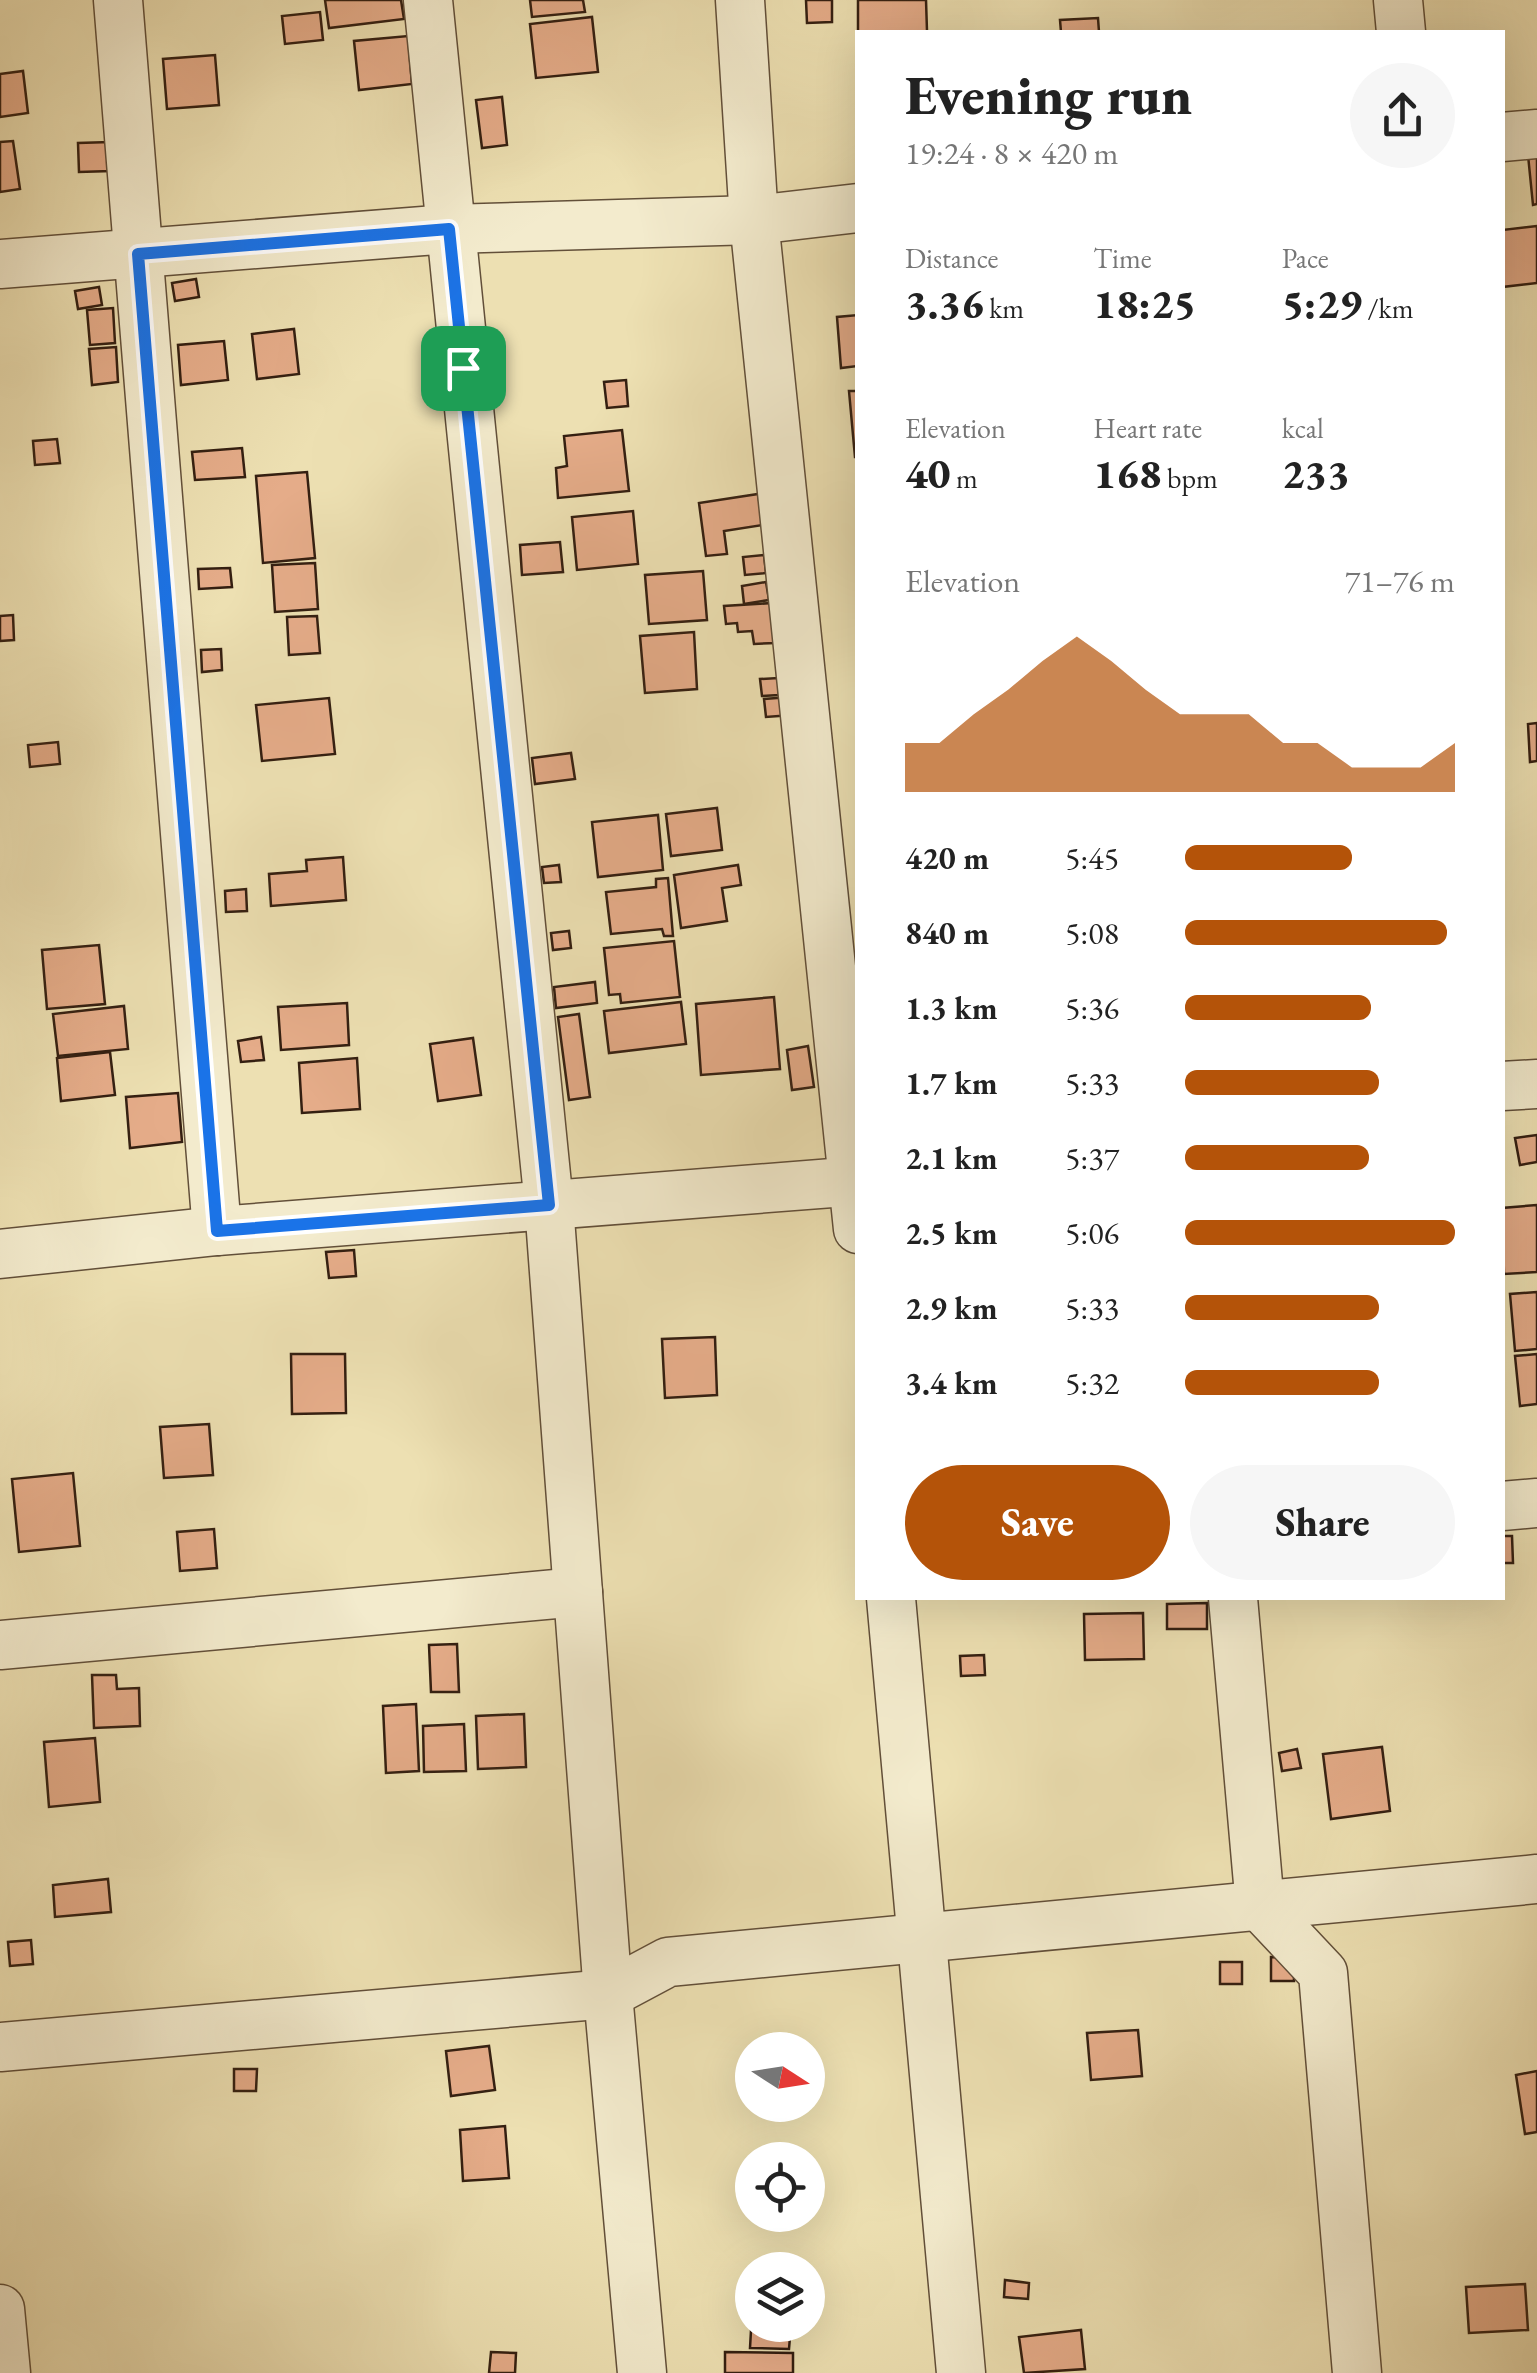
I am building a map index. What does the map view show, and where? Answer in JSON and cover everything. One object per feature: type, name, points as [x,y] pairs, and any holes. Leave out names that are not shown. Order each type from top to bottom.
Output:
[{"type":"street","points":[[118,0],[217,1231]]},
{"type":"street","points":[[428,0],[549,1205],[608,1994],[642,2373]]},
{"type":"street","points":[[0,1254],[217,1231],[855,1181],[754,220],[740,0]]},
{"type":"street","points":[[1398,0],[1401,30]]},
{"type":"street","points":[[1505,137],[1537,134]]},
{"type":"street","points":[[0,264],[449,229],[754,220],[855,208]]},
{"type":"street","points":[[1505,1086],[1537,1084]]},
{"type":"street","points":[[1505,1506],[1537,1503]]},
{"type":"street","points":[[0,1645],[578,1592]]},
{"type":"street","points":[[891,1600],[961,2373]]},
{"type":"street","points":[[1232,1600],[1260,1906],[1324,1973],[1358,2373]]},
{"type":"street","points":[[0,2047],[608,1994],[668,1962],[1537,1879]]},
{"type":"street","points":[[0,2309],[6,2373]]},
{"type":"building","points":[[325,0],[401,0],[404,19],[329,28]]},
{"type":"building","points":[[530,0],[583,0],[585,12],[532,17]]},
{"type":"building","points":[[806,0],[832,0],[832,22],[807,23]]},
{"type":"building","points":[[858,0],[926,0],[927,30],[858,30]]},
{"type":"building","points":[[320,12],[323,40],[285,44],[282,16]]},
{"type":"building","points":[[592,17],[598,72],[536,78],[530,24]]},
{"type":"building","points":[[1098,18],[1099,30],[1061,30],[1060,20]]},
{"type":"building","points":[[408,36],[412,84],[359,90],[354,41]]},
{"type":"building","points":[[215,55],[219,105],[167,109],[163,59]]},
{"type":"building","points":[[23,71],[28,113],[0,117],[0,74]]},
{"type":"building","points":[[502,97],[507,145],[482,148],[476,100]]},
{"type":"building","points":[[13,141],[20,189],[0,192],[0,142]]},
{"type":"building","points":[[110,142],[111,171],[79,172],[78,143]]},
{"type":"building","points":[[1528,155],[1537,155],[1537,204],[1533,205]]},
{"type":"building","points":[[1537,226],[1537,283],[1505,287],[1505,230]]},
{"type":"building","points":[[196,279],[199,297],[175,301],[172,283]]},
{"type":"building","points":[[99,287],[102,305],[78,309],[75,291]]},
{"type":"building","points":[[113,308],[115,343],[90,345],[87,310]]},
{"type":"building","points":[[855,315],[855,366],[841,368],[837,317]]},
{"type":"building","points":[[294,329],[299,374],[257,379],[252,334]]},
{"type":"building","points":[[224,341],[228,380],[181,385],[178,345]]},
{"type":"building","points":[[116,347],[118,382],[92,385],[89,349]]},
{"type":"building","points":[[626,380],[628,406],[607,408],[604,382]]},
{"type":"building","points":[[849,391],[855,391],[855,457]]},
{"type":"building","points":[[622,430],[629,491],[558,498],[556,468],[567,466],[564,436]]},
{"type":"building","points":[[57,439],[60,463],[35,465],[33,441]]},
{"type":"building","points":[[242,448],[245,477],[195,480],[192,452]]},
{"type":"building","points":[[307,472],[315,558],[263,563],[256,476]]},
{"type":"building","points":[[758,494],[763,525],[724,531],[727,554],[706,556],[699,503]]},
{"type":"building","points":[[633,511],[638,564],[577,570],[572,517]]},
{"type":"building","points":[[560,542],[563,572],[522,575],[520,545]]},
{"type":"building","points":[[764,555],[766,573],[745,575],[743,557]]},
{"type":"building","points":[[315,563],[318,609],[275,612],[272,565]]},
{"type":"building","points":[[230,568],[232,587],[199,589],[198,569]]},
{"type":"building","points":[[703,571],[707,620],[649,624],[645,575]]},
{"type":"building","points":[[766,582],[769,600],[744,604],[742,586]]},
{"type":"building","points":[[772,603],[775,643],[754,644],[752,631],[738,632],[737,623],[726,624],[724,606]]},
{"type":"building","points":[[13,615],[14,640],[0,641],[0,616]]},
{"type":"building","points":[[317,616],[320,653],[289,655],[287,617]]},
{"type":"building","points":[[694,632],[697,689],[645,693],[640,636]]},
{"type":"building","points":[[221,649],[222,670],[202,672],[201,650]]},
{"type":"building","points":[[778,678],[779,695],[762,696],[760,679]]},
{"type":"building","points":[[790,697],[792,715],[766,717],[764,699]]},
{"type":"building","points":[[329,698],[335,754],[262,761],[256,705]]},
{"type":"building","points":[[1537,723],[1537,761],[1530,762],[1528,724]]},
{"type":"building","points":[[58,742],[60,764],[30,767],[28,745]]},
{"type":"building","points":[[571,753],[575,779],[535,784],[532,758]]},
{"type":"building","points":[[717,808],[722,850],[671,856],[666,814]]},
{"type":"building","points":[[658,815],[663,870],[598,877],[592,822]]},
{"type":"building","points":[[343,857],[346,900],[271,906],[269,874],[307,871],[306,860]]},
{"type":"building","points":[[559,865],[561,882],[544,883],[542,867]]},
{"type":"building","points":[[738,865],[741,885],[722,888],[727,921],[681,928],[674,875]]},
{"type":"building","points":[[668,878],[673,936],[664,936],[662,929],[611,934],[606,892],[656,887],[656,879]]},
{"type":"building","points":[[246,889],[247,911],[226,912],[225,891]]},
{"type":"building","points":[[569,931],[571,948],[553,950],[551,933]]},
{"type":"building","points":[[674,941],[680,997],[621,1003],[620,994],[609,995],[604,948]]},
{"type":"building","points":[[99,945],[105,1004],[47,1009],[42,950]]},
{"type":"building","points":[[595,982],[597,1003],[556,1008],[554,987]]},
{"type":"building","points":[[774,997],[780,1069],[701,1075],[696,1004]]},
{"type":"building","points":[[681,1002],[686,1044],[609,1053],[604,1011]]},
{"type":"building","points":[[347,1003],[349,1045],[281,1050],[278,1007]]},
{"type":"building","points":[[124,1006],[128,1049],[58,1056],[53,1014]]},
{"type":"building","points":[[579,1014],[590,1097],[569,1100],[558,1017]]},
{"type":"building","points":[[261,1037],[264,1060],[241,1062],[238,1041]]},
{"type":"building","points":[[473,1038],[481,1095],[438,1101],[430,1044]]},
{"type":"building","points":[[808,1046],[814,1087],[792,1090],[787,1050]]},
{"type":"building","points":[[110,1052],[115,1095],[61,1101],[57,1058]]},
{"type":"building","points":[[357,1058],[360,1109],[302,1113],[299,1063]]},
{"type":"building","points":[[178,1093],[182,1142],[130,1148],[126,1097]]},
{"type":"building","points":[[1537,1135],[1537,1162],[1520,1165],[1515,1138]]},
{"type":"building","points":[[1537,1205],[1537,1272],[1505,1274],[1505,1208]]},
{"type":"building","points":[[354,1250],[356,1276],[329,1278],[326,1252]]},
{"type":"building","points":[[1537,1292],[1537,1349],[1515,1351],[1510,1294]]},
{"type":"building","points":[[715,1337],[717,1395],[665,1398],[662,1339]]},
{"type":"building","points":[[291,1354],[345,1354],[346,1413],[292,1414]]},
{"type":"building","points":[[1537,1354],[1537,1404],[1520,1406],[1515,1356]]},
{"type":"building","points":[[209,1424],[213,1475],[164,1478],[160,1427]]},
{"type":"building","points":[[73,1473],[80,1546],[19,1552],[12,1479]]},
{"type":"building","points":[[214,1529],[217,1568],[180,1571],[177,1532]]},
{"type":"building","points":[[1505,1536],[1512,1536],[1513,1563],[1505,1563]]},
{"type":"building","points":[[1207,1603],[1207,1629],[1167,1629],[1167,1604]]},
{"type":"building","points":[[1143,1613],[1144,1659],[1085,1660],[1084,1614]]},
{"type":"building","points":[[457,1644],[459,1692],[431,1692],[429,1645]]},
{"type":"building","points":[[984,1655],[985,1675],[961,1676],[960,1656]]},
{"type":"building","points":[[92,1675],[116,1675],[117,1689],[139,1688],[140,1726],[94,1728]]},
{"type":"building","points":[[416,1704],[419,1771],[386,1773],[383,1706]]},
{"type":"building","points":[[524,1714],[526,1767],[478,1769],[476,1716]]},
{"type":"building","points":[[464,1724],[466,1771],[424,1772],[423,1726]]},
{"type":"building","points":[[95,1738],[100,1802],[49,1807],[44,1742]]},
{"type":"building","points":[[1382,1747],[1390,1811],[1331,1819],[1323,1754]]},
{"type":"building","points":[[1297,1749],[1301,1768],[1282,1771],[1279,1753]]},
{"type":"building","points":[[108,1879],[111,1912],[55,1917],[53,1885]]},
{"type":"building","points":[[31,1940],[33,1964],[10,1966],[8,1942]]},
{"type":"building","points":[[1271,1957],[1294,1958],[1294,1981],[1271,1981]]},
{"type":"building","points":[[1220,1962],[1242,1962],[1242,1984],[1220,1984]]},
{"type":"building","points":[[1138,2030],[1142,2076],[1091,2080],[1087,2033]]},
{"type":"building","points":[[489,2046],[495,2090],[451,2096],[446,2051]]},
{"type":"building","points":[[234,2069],[257,2069],[256,2091],[234,2091]]},
{"type":"building","points":[[1537,2071],[1537,2132],[1525,2134],[1516,2075]]},
{"type":"building","points":[[505,2126],[509,2178],[463,2181],[460,2130]]},
{"type":"building","points":[[1005,2280],[1029,2283],[1028,2299],[1004,2297]]},
{"type":"building","points":[[1525,2284],[1528,2330],[1469,2333],[1466,2287]]},
{"type":"building","points":[[1081,2330],[1085,2369],[1024,2373],[1019,2337]]},
{"type":"building","points":[[750,2342],[790,2342],[789,2349],[750,2348]]},
{"type":"building","points":[[491,2352],[516,2353],[515,2373],[489,2373]]},
{"type":"building","points":[[725,2352],[793,2353],[793,2373],[725,2373]]},
{"type":"route","points":[[449,229],[463,368],[549,1205],[217,1231],[138,254],[449,229]]}]
